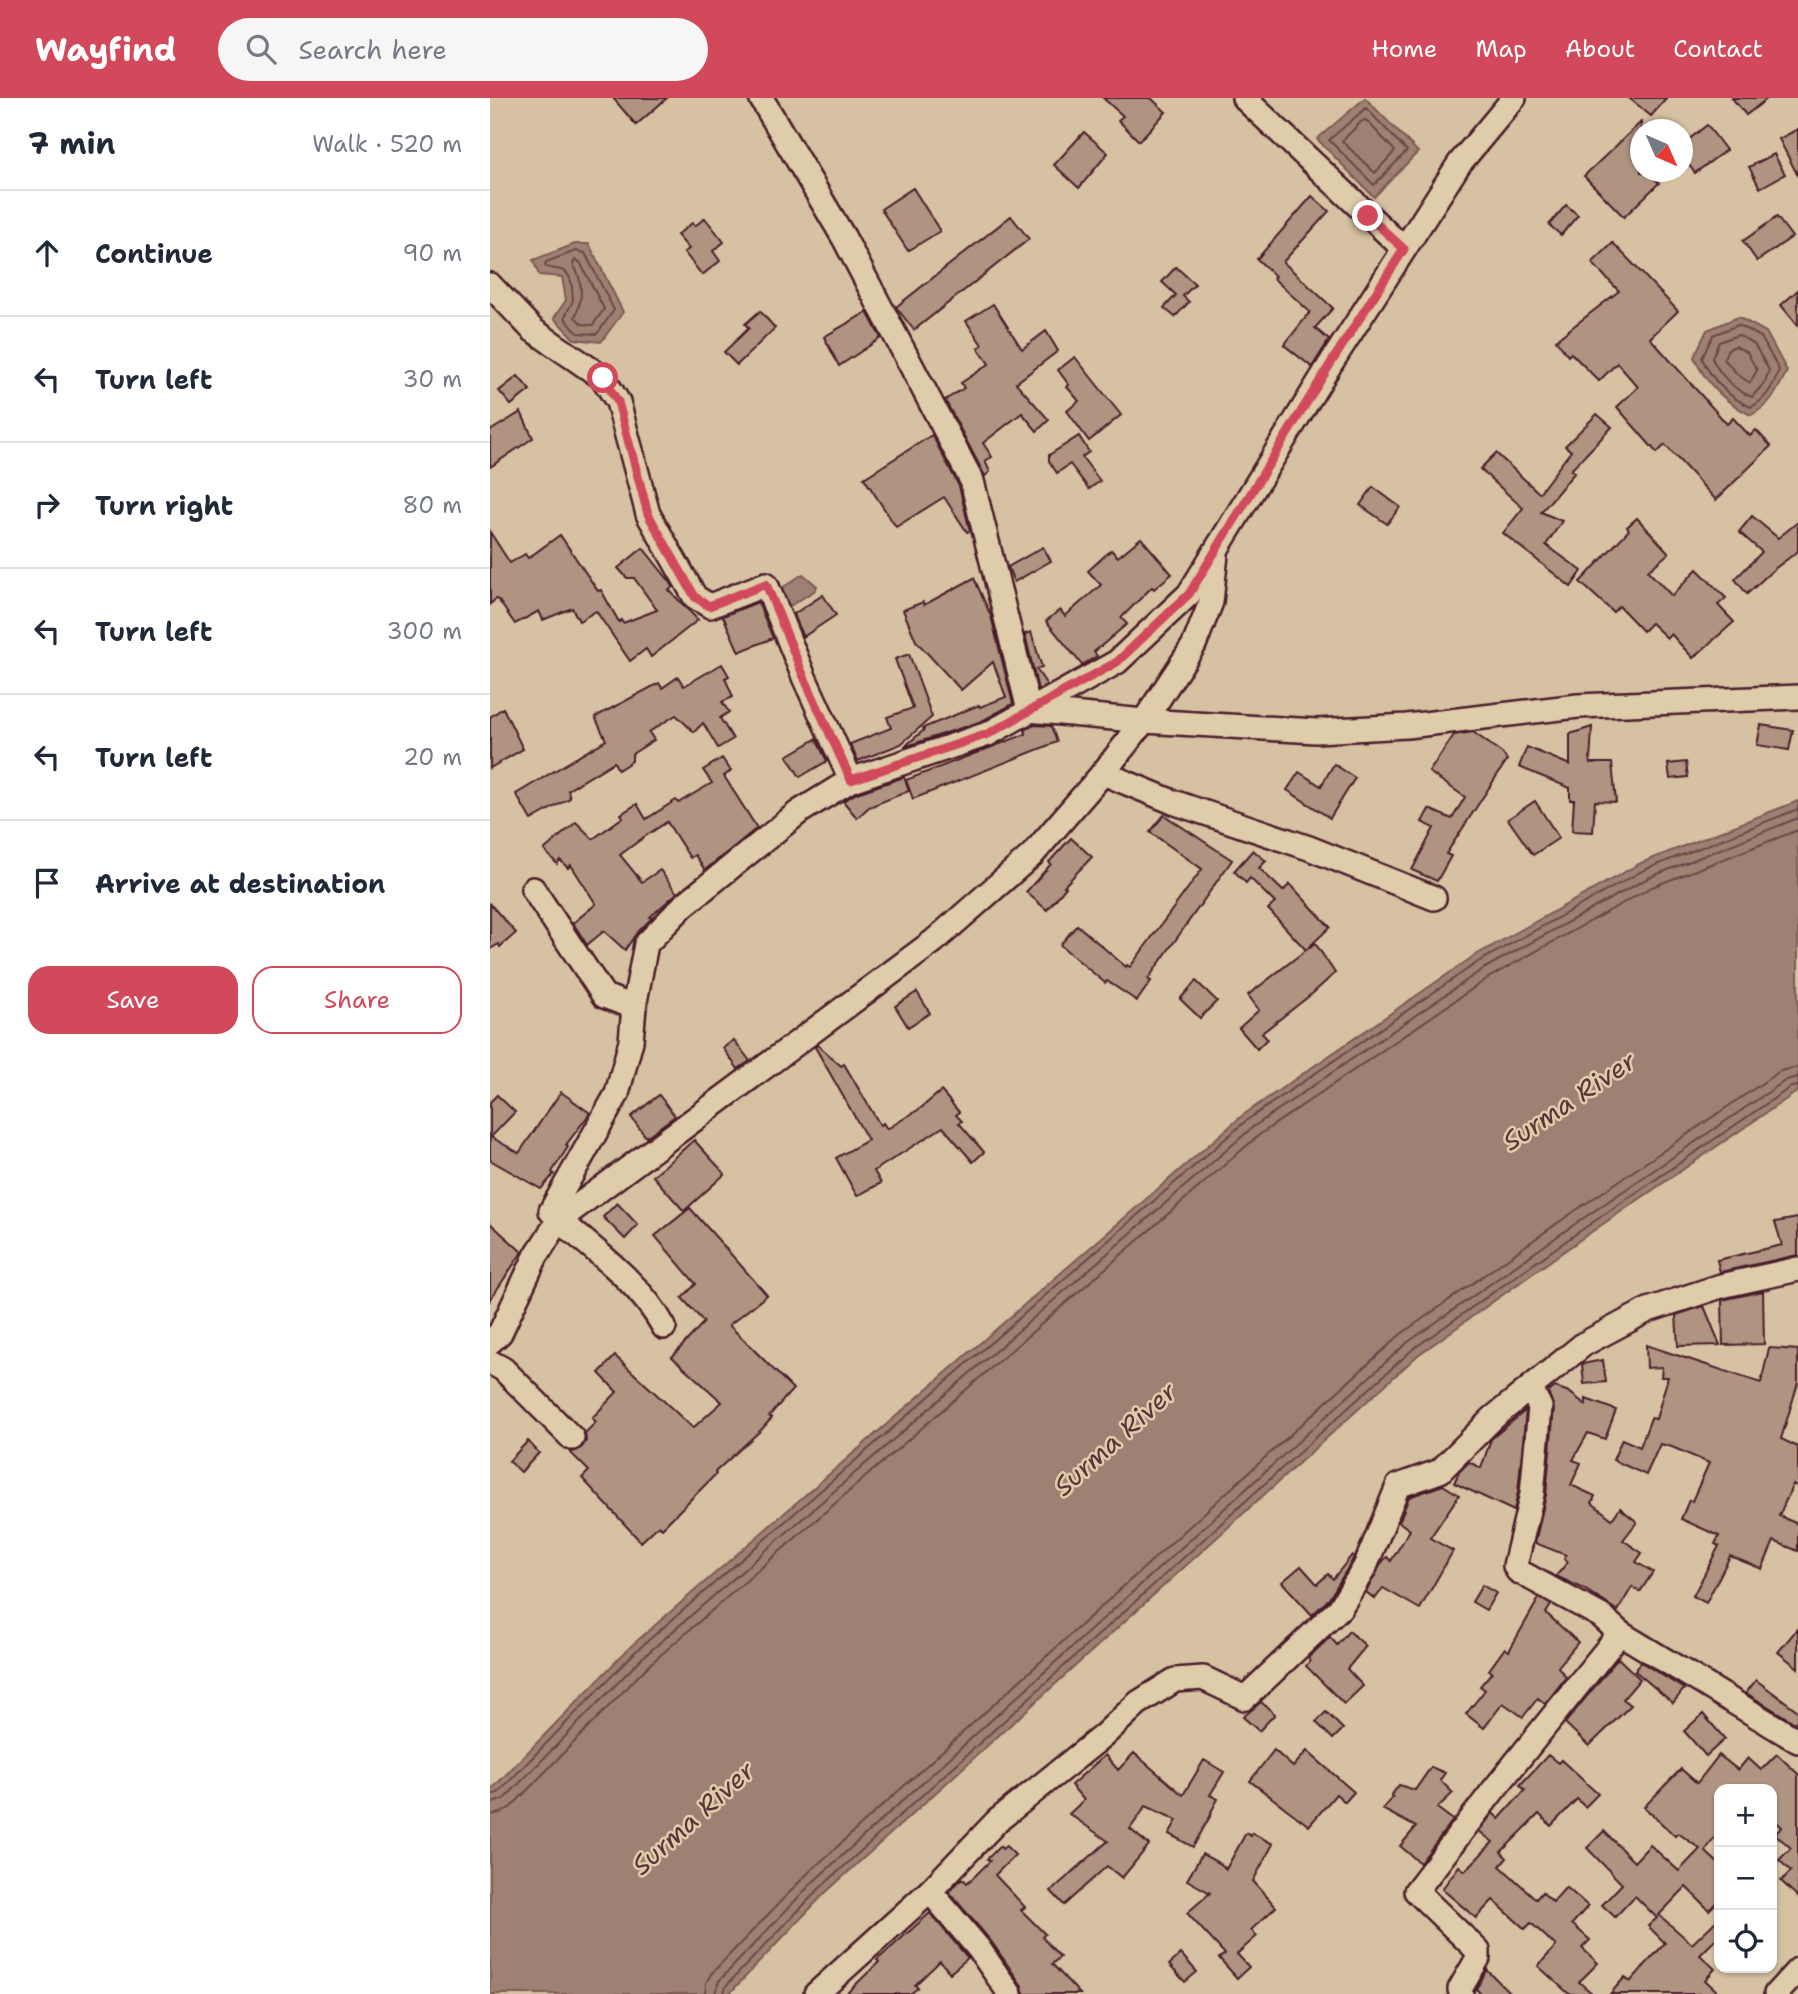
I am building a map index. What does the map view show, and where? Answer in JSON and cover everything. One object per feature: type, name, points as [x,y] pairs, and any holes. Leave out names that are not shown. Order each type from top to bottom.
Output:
[{"type":"street","points":[[761,98],[844,238],[972,481],[1029,710]]},
{"type":"street","points":[[1244,98],[1404,249]]},
{"type":"street","points":[[664,1327],[656,1312],[621,1272],[551,1211],[617,1094],[631,1041],[634,1007],[646,944],[684,905],[800,812],[851,780],[988,734],[1117,662],[1189,594],[1404,249],[1460,164],[1514,98]]},
{"type":"street","points":[[490,285],[533,330],[603,378],[618,402],[648,514],[695,597],[709,606],[766,584],[804,677],[851,780]]},
{"type":"street","points":[[490,1342],[500,1333],[536,1256],[559,1220],[934,941],[1032,855],[1144,721],[1194,645],[1211,602],[1217,551]]},
{"type":"street","points":[[1029,710],[1144,721],[1316,731],[1407,726],[1578,706],[1798,697]]},
{"type":"street","points":[[1103,773],[1173,802],[1309,848],[1434,898]]},
{"type":"street","points":[[533,889],[604,996],[634,1007]]},
{"type":"street","points":[[816,1994],[930,1891],[997,1821],[1084,1751],[1138,1703],[1175,1680],[1203,1678],[1245,1698],[1340,1608],[1364,1567],[1398,1486],[1440,1471],[1493,1418],[1584,1344],[1648,1310],[1721,1286],[1798,1269]]},
{"type":"street","points":[[490,1362],[503,1370],[572,1438]]},
{"type":"street","points":[[1531,1388],[1540,1407],[1532,1494],[1516,1566],[1518,1571],[1601,1616],[1620,1633],[1798,1741]]},
{"type":"street","points":[[1461,1994],[1460,1989],[1478,1958],[1478,1951],[1416,1891],[1620,1633]]},
{"type":"street","points":[[930,1891],[979,1949],[1010,1994]]},
{"type":"street","points":[[1776,1994],[1798,1970]]},
{"type":"water","points":[[1365,98],[1418,152],[1374,197],[1317,139]]},
{"type":"water","points":[[575,244],[589,244],[623,312],[601,342],[574,339],[554,318],[566,300],[562,277],[539,275],[533,260]]},
{"type":"water","points":[[1738,317],[1766,332],[1787,371],[1768,402],[1751,415],[1717,391],[1704,376],[1694,357],[1707,330]]},
{"type":"water","points":[[803,574],[817,586],[814,591],[788,607],[779,590]]},
{"type":"water","name":"Surma River","points":[[1798,801],[1798,1091],[1584,1237],[1418,1355],[824,1894],[729,1994],[490,1994],[490,1791],[630,1647],[1243,1115],[1474,956],[1641,863]]},
{"type":"building","points":[[613,98],[667,98],[636,125]]},
{"type":"building","points":[[1103,98],[1151,98],[1166,112],[1139,141],[1118,120],[1123,116]]},
{"type":"building","points":[[1629,98],[1667,98],[1651,116]]},
{"type":"building","points":[[1732,98],[1768,98],[1746,115]]},
{"type":"building","points":[[1707,125],[1726,150],[1695,173],[1693,170],[1693,136]]},
{"type":"building","points":[[1798,129],[1798,176],[1779,139]]},
{"type":"building","points":[[1084,132],[1108,153],[1079,188],[1054,165]]},
{"type":"building","points":[[1630,132],[1630,182],[1659,183],[1624,217],[1584,176]]},
{"type":"building","points":[[1774,154],[1785,174],[1760,188],[1749,167]]},
{"type":"building","points":[[913,188],[940,231],[908,251],[881,209]]},
{"type":"building","points":[[1312,196],[1329,211],[1283,262],[1333,308],[1315,328],[1329,340],[1312,367],[1284,345],[1310,312],[1273,278],[1275,276],[1257,259]]},
{"type":"building","points":[[1566,205],[1578,215],[1561,235],[1549,225]]},
{"type":"building","points":[[1011,216],[1029,239],[914,330],[896,307]]},
{"type":"building","points":[[1777,217],[1792,237],[1757,261],[1743,241]]},
{"type":"building","points":[[705,218],[724,242],[713,251],[720,261],[702,275],[684,252],[689,249],[677,235],[692,223],[695,226]]},
{"type":"building","points":[[1613,243],[1678,311],[1650,338],[1727,424],[1733,418],[1750,436],[1756,430],[1771,446],[1716,500],[1665,445],[1657,453],[1617,407],[1638,387],[1617,363],[1599,381],[1571,353],[1568,356],[1556,340],[1619,291],[1592,263]]},
{"type":"building","points":[[1176,267],[1195,284],[1183,296],[1189,302],[1175,317],[1164,308],[1176,295],[1162,282]]},
{"type":"building","points":[[1798,290],[1798,326],[1781,305]]},
{"type":"building","points":[[993,304],[1022,349],[1046,331],[1058,351],[1016,383],[1049,420],[1037,431],[1022,413],[983,443],[992,457],[985,461],[990,472],[985,476],[945,400],[964,388],[961,383],[989,364],[978,348],[982,345],[966,321]]},
{"type":"building","points":[[760,311],[775,328],[737,365],[724,352],[749,328],[745,324]]},
{"type":"building","points":[[867,312],[881,338],[839,366],[824,337]]},
{"type":"building","points":[[1075,357],[1121,415],[1089,441],[1067,411],[1079,401],[1058,370]]},
{"type":"building","points":[[518,376],[530,390],[511,405],[499,391]]},
{"type":"building","points":[[521,412],[533,438],[490,467],[490,431]]},
{"type":"building","points":[[1597,414],[1612,427],[1571,470],[1575,472],[1541,512],[1562,521],[1546,545],[1582,571],[1571,587],[1503,533],[1523,508],[1480,469],[1496,453],[1539,493],[1571,451],[1565,446]]},
{"type":"building","points":[[932,435],[959,486],[970,531],[967,532],[944,497],[896,527],[864,478]]},
{"type":"building","points":[[1079,436],[1089,452],[1082,457],[1100,481],[1089,489],[1070,464],[1057,473],[1049,461],[1049,455]]},
{"type":"building","points":[[1373,487],[1400,507],[1387,524],[1360,505]]},
{"type":"building","points":[[1752,516],[1778,538],[1798,522],[1798,551],[1747,594],[1735,579],[1762,552],[1739,532]]},
{"type":"building","points":[[1637,518],[1669,553],[1648,571],[1672,596],[1697,569],[1726,598],[1718,605],[1734,622],[1693,658],[1671,634],[1667,638],[1651,623],[1643,631],[1619,606],[1613,612],[1580,582]]},
{"type":"building","points":[[490,532],[510,563],[525,554],[528,558],[560,535],[598,591],[601,590],[619,622],[621,620],[623,623],[657,610],[634,578],[627,578],[618,568],[643,548],[671,583],[673,587],[669,590],[698,620],[651,657],[646,649],[630,661],[596,611],[579,621],[572,608],[543,620],[539,611],[515,624],[499,601],[496,599],[490,604]]},
{"type":"building","points":[[1141,538],[1172,574],[1154,589],[1152,587],[1121,618],[1127,624],[1094,652],[1097,656],[1082,665],[1046,621],[1060,610],[1065,616],[1101,585],[1088,571],[1111,550],[1118,557]]},
{"type":"building","points":[[1043,547],[1051,561],[1014,582],[1008,567]]},
{"type":"building","points":[[974,578],[991,616],[1013,704],[982,721],[904,747],[924,730],[923,728],[1006,697],[993,662],[961,690],[916,641],[903,610],[923,602],[924,605]]},
{"type":"building","points":[[823,595],[836,615],[803,637],[794,614]]},
{"type":"building","points":[[758,602],[773,638],[739,652],[723,616]]},
{"type":"building","points":[[1031,632],[1042,667],[1036,669],[1047,685],[1038,690],[1025,634]]},
{"type":"building","points":[[909,654],[932,717],[901,744],[858,761],[850,744],[891,728],[887,717],[913,708],[895,659]]},
{"type":"building","points":[[722,664],[729,676],[725,678],[733,697],[722,702],[729,712],[720,718],[733,739],[718,748],[703,723],[694,732],[676,715],[649,732],[654,740],[632,754],[632,761],[618,770],[614,762],[568,790],[570,798],[531,820],[516,794],[606,740],[595,717],[659,683],[662,688],[678,677],[684,686]]},
{"type":"building","points":[[503,708],[523,749],[490,768],[490,717]]},
{"type":"building","points":[[1034,725],[1051,726],[1057,742],[913,799],[906,780],[1026,734],[1025,730]]},
{"type":"building","points":[[1761,725],[1793,730],[1789,750],[1757,745]]},
{"type":"building","points":[[1592,727],[1590,763],[1612,763],[1616,802],[1595,801],[1593,832],[1572,831],[1574,800],[1570,800],[1570,788],[1519,767],[1527,747],[1570,765],[1570,734]]},
{"type":"building","points":[[1473,732],[1502,753],[1507,760],[1446,854],[1451,856],[1437,881],[1412,870],[1434,828],[1422,822],[1429,809],[1452,819],[1465,797],[1429,772],[1454,735]]},
{"type":"building","points":[[816,739],[827,761],[800,777],[787,756]]},
{"type":"building","points":[[722,758],[731,771],[724,776],[757,828],[705,870],[695,855],[690,858],[667,822],[644,837],[620,855],[642,882],[660,870],[677,893],[650,917],[652,918],[625,950],[604,931],[587,945],[573,923],[596,904],[571,865],[568,868],[560,860],[557,864],[544,850],[576,822],[593,839],[623,817],[621,814],[637,804],[646,819],[676,800],[678,803],[712,783],[703,770]]},
{"type":"building","points":[[1686,762],[1688,777],[1670,779],[1668,764]]},
{"type":"building","points":[[1334,764],[1355,778],[1330,818],[1287,790],[1299,772],[1321,786]]},
{"type":"building","points":[[904,777],[909,791],[869,807],[857,818],[843,801],[857,793]]},
{"type":"building","points":[[1535,801],[1559,838],[1533,855],[1508,819]]},
{"type":"building","points":[[1164,815],[1232,860],[1148,979],[1151,981],[1137,1001],[1107,981],[1105,983],[1060,945],[1077,925],[1126,967],[1130,967],[1202,869],[1150,832]]},
{"type":"building","points":[[1071,838],[1092,857],[1064,886],[1066,887],[1047,910],[1026,892]]},
{"type":"building","points":[[1253,850],[1266,861],[1259,868],[1283,891],[1290,884],[1330,927],[1306,950],[1268,909],[1275,903],[1250,878],[1246,883],[1234,871]]},
{"type":"building","points":[[490,904],[516,933],[500,947],[499,944],[490,949]]},
{"type":"building","points":[[1315,943],[1335,973],[1262,1033],[1267,1039],[1257,1049],[1239,1028],[1259,1010],[1248,995]]},
{"type":"building","points":[[1196,981],[1217,1001],[1200,1018],[1180,999]]},
{"type":"building","points":[[917,992],[930,1013],[908,1027],[895,1006]]},
{"type":"building","points":[[734,1040],[750,1061],[738,1069],[723,1048]]},
{"type":"building","points":[[818,1045],[841,1066],[844,1064],[880,1125],[883,1123],[887,1129],[921,1108],[941,1091],[959,1112],[956,1115],[962,1121],[959,1123],[984,1152],[973,1162],[943,1127],[874,1171],[881,1183],[857,1196],[836,1158],[868,1140],[815,1047]]},
{"type":"building","points":[[561,1092],[590,1113],[566,1145],[568,1147],[552,1172],[554,1174],[541,1189],[490,1160],[490,1102],[497,1095],[515,1112],[491,1137],[519,1153]]},
{"type":"building","points":[[659,1095],[675,1116],[646,1137],[631,1117]]},
{"type":"building","points":[[694,1140],[725,1174],[684,1211],[653,1176]]},
{"type":"building","points":[[617,1203],[638,1225],[625,1239],[603,1217]]},
{"type":"building","points":[[690,1208],[767,1295],[729,1325],[793,1389],[769,1416],[772,1418],[761,1430],[715,1472],[716,1474],[662,1528],[659,1525],[641,1542],[582,1478],[589,1471],[570,1452],[582,1447],[586,1441],[585,1433],[596,1422],[592,1418],[617,1392],[599,1373],[615,1356],[693,1428],[722,1402],[672,1357],[704,1322],[682,1298],[696,1284],[655,1236]]},
{"type":"building","points":[[1798,1218],[1798,1255],[1720,1272],[1717,1260],[1782,1245],[1775,1222]]},
{"type":"building","points":[[490,1223],[522,1252],[490,1300]]},
{"type":"building","points":[[1763,1291],[1764,1344],[1723,1345],[1722,1300]]},
{"type":"building","points":[[1704,1306],[1720,1345],[1678,1346],[1676,1315]]},
{"type":"building","points":[[1646,1345],[1761,1383],[1769,1348],[1798,1350],[1798,1383],[1781,1439],[1798,1447],[1798,1487],[1793,1484],[1779,1516],[1798,1524],[1798,1551],[1774,1541],[1762,1569],[1730,1556],[1706,1603],[1693,1596],[1719,1546],[1715,1544],[1719,1536],[1681,1519],[1709,1463],[1660,1444],[1646,1475],[1613,1460],[1622,1439],[1640,1447],[1651,1418],[1656,1419],[1668,1377],[1661,1377],[1662,1367],[1647,1368]]},
{"type":"building","points":[[1603,1360],[1606,1382],[1584,1384],[1582,1364]]},
{"type":"building","points":[[1555,1387],[1569,1392],[1586,1405],[1586,1399],[1616,1410],[1605,1439],[1588,1433],[1573,1460],[1581,1463],[1571,1485],[1595,1496],[1592,1503],[1612,1519],[1620,1508],[1637,1522],[1623,1540],[1642,1553],[1636,1562],[1653,1572],[1640,1592],[1632,1587],[1618,1611],[1584,1589],[1556,1576],[1568,1562],[1564,1559],[1566,1555],[1535,1543],[1546,1495],[1554,1408],[1548,1392]]},
{"type":"building","points":[[1526,1410],[1514,1511],[1454,1483],[1459,1472],[1469,1462],[1481,1468],[1491,1439]]},
{"type":"building","points":[[528,1441],[539,1453],[521,1472],[509,1461]]},
{"type":"building","points":[[1443,1485],[1459,1495],[1430,1538],[1453,1551],[1420,1609],[1383,1588],[1375,1599],[1366,1592],[1382,1562],[1387,1557],[1391,1561],[1410,1530],[1399,1522],[1409,1497]]},
{"type":"building","points":[[1352,1555],[1352,1561],[1329,1599],[1312,1615],[1282,1582],[1301,1566],[1317,1584],[1328,1574],[1333,1579]]},
{"type":"building","points":[[1482,1585],[1496,1593],[1486,1610],[1472,1602]]},
{"type":"building","points":[[1539,1598],[1551,1605],[1546,1613],[1578,1642],[1558,1667],[1566,1677],[1545,1704],[1538,1698],[1523,1717],[1503,1703],[1484,1728],[1466,1714],[1485,1690],[1480,1686],[1492,1672],[1489,1670],[1505,1648],[1509,1651]]},
{"type":"building","points":[[1798,1628],[1798,1668],[1778,1652]]},
{"type":"building","points":[[1349,1631],[1366,1646],[1347,1669],[1363,1686],[1344,1704],[1306,1666],[1310,1661],[1308,1658],[1330,1637],[1337,1645]]},
{"type":"building","points":[[1618,1658],[1640,1679],[1623,1699],[1631,1705],[1589,1746],[1565,1723]]},
{"type":"building","points":[[1641,1662],[1684,1689],[1673,1703],[1635,1671]]},
{"type":"building","points":[[1756,1680],[1798,1711],[1795,1723],[1746,1693]]},
{"type":"building","points":[[1261,1702],[1275,1714],[1259,1731],[1243,1717]]},
{"type":"building","points":[[1326,1712],[1343,1729],[1333,1739],[1316,1722]]},
{"type":"building","points":[[1703,1714],[1725,1739],[1706,1756],[1684,1731]]},
{"type":"building","points":[[1274,1750],[1293,1767],[1307,1751],[1354,1792],[1345,1802],[1336,1794],[1309,1826],[1250,1781]]},
{"type":"building","points":[[1134,1753],[1183,1795],[1204,1760],[1224,1772],[1210,1795],[1218,1799],[1212,1813],[1193,1847],[1169,1834],[1177,1820],[1146,1806],[1130,1829],[1149,1845],[1122,1878],[1107,1866],[1064,1905],[1051,1891],[1108,1841],[1069,1814],[1084,1800],[1071,1785],[1105,1755],[1118,1770]]},
{"type":"building","points":[[1777,1754],[1798,1774],[1798,1897],[1781,1881],[1791,1871],[1779,1860],[1791,1848],[1777,1836],[1782,1827],[1777,1822],[1777,1784],[1714,1784],[1714,1839],[1705,1851],[1714,1859],[1714,1905],[1709,1910],[1686,1887],[1659,1915],[1692,1944],[1714,1923],[1714,1941],[1700,1955],[1714,1968],[1705,1980],[1720,1994],[1610,1994],[1625,1977],[1630,1982],[1665,1943],[1648,1926],[1657,1918],[1635,1896],[1615,1917],[1602,1905],[1622,1884],[1587,1848],[1604,1831],[1634,1862],[1650,1845],[1679,1871],[1700,1849],[1678,1833],[1675,1836],[1644,1807],[1681,1769],[1697,1783],[1719,1755],[1738,1770],[1748,1758],[1761,1770]]},
{"type":"building","points":[[1548,1755],[1558,1763],[1561,1760],[1598,1794],[1585,1807],[1577,1799],[1551,1826],[1539,1814],[1501,1852],[1507,1858],[1500,1866],[1536,1899],[1542,1892],[1553,1902],[1566,1887],[1588,1906],[1572,1924],[1590,1940],[1582,1948],[1598,1963],[1579,1982],[1593,1994],[1569,1994],[1538,1966],[1556,1946],[1531,1923],[1525,1929],[1493,1900],[1476,1918],[1442,1889],[1459,1866],[1465,1871],[1493,1842],[1479,1831],[1493,1813],[1499,1819],[1525,1790],[1520,1785]]},
{"type":"building","points":[[1431,1767],[1445,1773],[1440,1780],[1453,1793],[1437,1808],[1453,1820],[1420,1863],[1400,1846],[1416,1827],[1382,1809],[1399,1785],[1415,1790]]},
{"type":"building","points":[[1246,1833],[1251,1836],[1252,1833],[1273,1844],[1253,1881],[1276,1907],[1251,1930],[1257,1936],[1237,1954],[1249,1967],[1237,1978],[1219,1958],[1225,1954],[1187,1913],[1210,1893],[1187,1880],[1202,1854],[1226,1869]]},
{"type":"building","points":[[1000,1846],[1002,1849],[1006,1846],[1015,1855],[995,1875],[1025,1907],[1021,1910],[1045,1934],[1042,1937],[1060,1957],[1052,1964],[1080,1994],[1024,1994],[1022,1986],[991,1941],[949,1892],[962,1878],[967,1883],[976,1875]]},
{"type":"building","points":[[930,1913],[968,1958],[950,1973],[940,1961],[915,1985],[918,1988],[910,1994],[846,1994],[879,1962],[877,1960]]},
{"type":"building","points":[[1181,1954],[1197,1972],[1185,1982],[1169,1965]]},
{"type":"building","points":[[1487,1970],[1511,1994],[1481,1994],[1476,1989]]},
{"type":"route","points":[[603,378],[618,402],[648,514],[695,597],[709,606],[766,584],[804,677],[851,780],[988,734],[1117,662],[1189,594],[1404,249],[1368,216]]}]
